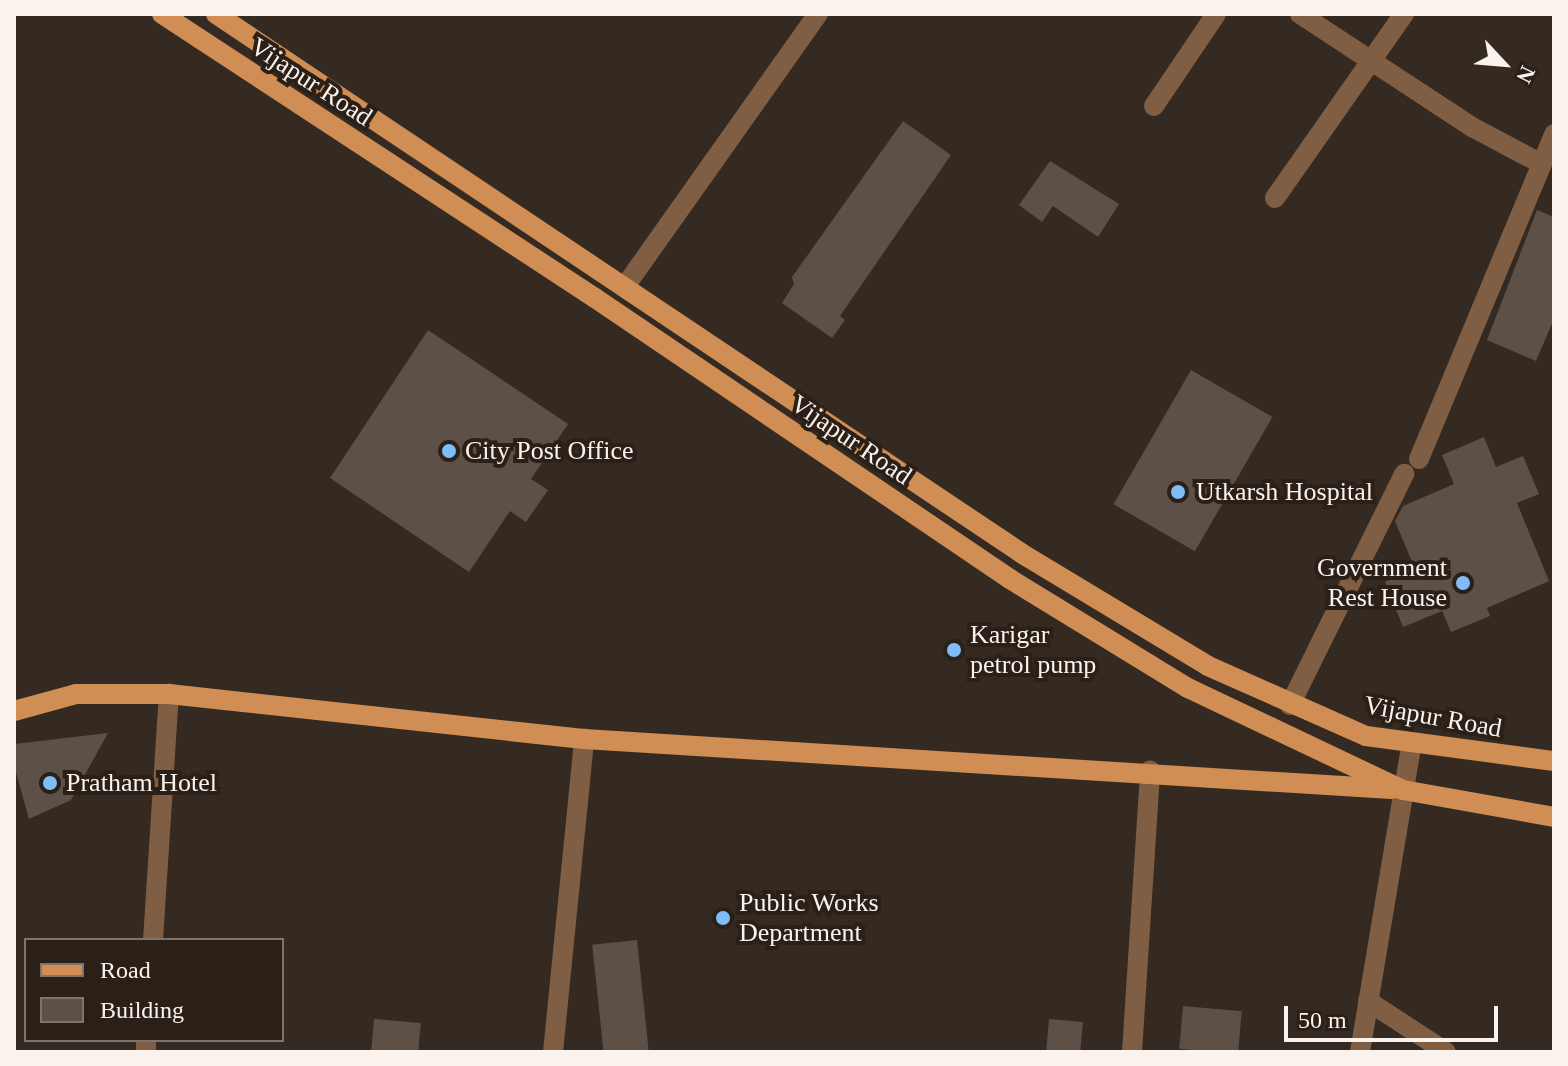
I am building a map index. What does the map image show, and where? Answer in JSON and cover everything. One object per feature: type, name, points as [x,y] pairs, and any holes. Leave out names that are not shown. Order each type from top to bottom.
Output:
[{"type":"main road","name":"Vijapur Road","points":[[162,14],[595,298],[1010,579],[1188,688],[1403,790],[1554,817]]},
{"type":"main road","name":"Vijapur Road","points":[[216,14],[626,285],[1021,553],[1208,666],[1290,705],[1366,736],[1554,761]]},
{"type":"main road","points":[[17,707],[76,694],[169,694],[584,739],[1150,771],[1403,790]]},
{"type":"street","points":[[626,285],[818,14]]},
{"type":"street","points":[[1154,106],[1216,14]]},
{"type":"street","points":[[1300,14],[1370,61],[1542,164]]},
{"type":"street","points":[[1275,198],[1404,14]]},
{"type":"street","points":[[1290,705],[1412,466],[1554,134]]},
{"type":"street","points":[[153,938],[169,694]]},
{"type":"street","points":[[553,1052],[584,739]]},
{"type":"street","points":[[1360,1052],[1412,742]]},
{"type":"street","points":[[1132,1052],[1150,771]]},
{"type":"street","points":[[1368,1001],[1446,1052]]},
{"type":"building","points":[[903,121],[951,155],[840,316],[845,320],[832,338],[782,303],[794,284],[792,277]]},
{"type":"building","points":[[1050,161],[1119,204],[1098,237],[1053,206],[1042,222],[1019,205]]},
{"type":"building","points":[[1537,210],[1554,217],[1554,319],[1536,361],[1487,340]]},
{"type":"building","name":"City Post Office","points":[[428,330],[568,424],[531,479],[548,490],[526,522],[510,511],[469,572],[330,478]]},
{"type":"building","points":[[1191,370],[1272,417],[1195,551],[1114,504]]},
{"type":"building","points":[[1484,437],[1496,467],[1523,456],[1539,494],[1517,503],[1549,581],[1487,608],[1490,616],[1451,632],[1442,611],[1403,627],[1385,582],[1415,569],[1395,521],[1403,506],[1454,484],[1442,455]]},
{"type":"building","name":"Pratham Hotel","points":[[108,733],[71,800],[29,819],[14,765],[14,744]]},
{"type":"building","points":[[637,940],[649,1052],[604,1052],[592,945]]},
{"type":"building","points":[[1183,1006],[1242,1011],[1238,1052],[1179,1049]]},
{"type":"building","points":[[374,1019],[421,1023],[418,1052],[371,1052]]},
{"type":"building","points":[[1049,1019],[1083,1022],[1080,1052],[1046,1052]]},
{"type":"place","name":"City Post Office","points":[[449,451]]},
{"type":"place","name":"Utkarsh Hospital","points":[[1178,492]]},
{"type":"place","name":"Government Rest House","points":[[1463,583]]},
{"type":"place","name":"Karigar petrol pump","points":[[954,650]]},
{"type":"place","name":"Pratham Hotel","points":[[50,783]]},
{"type":"place","name":"Public Works Department","points":[[723,918]]}]
